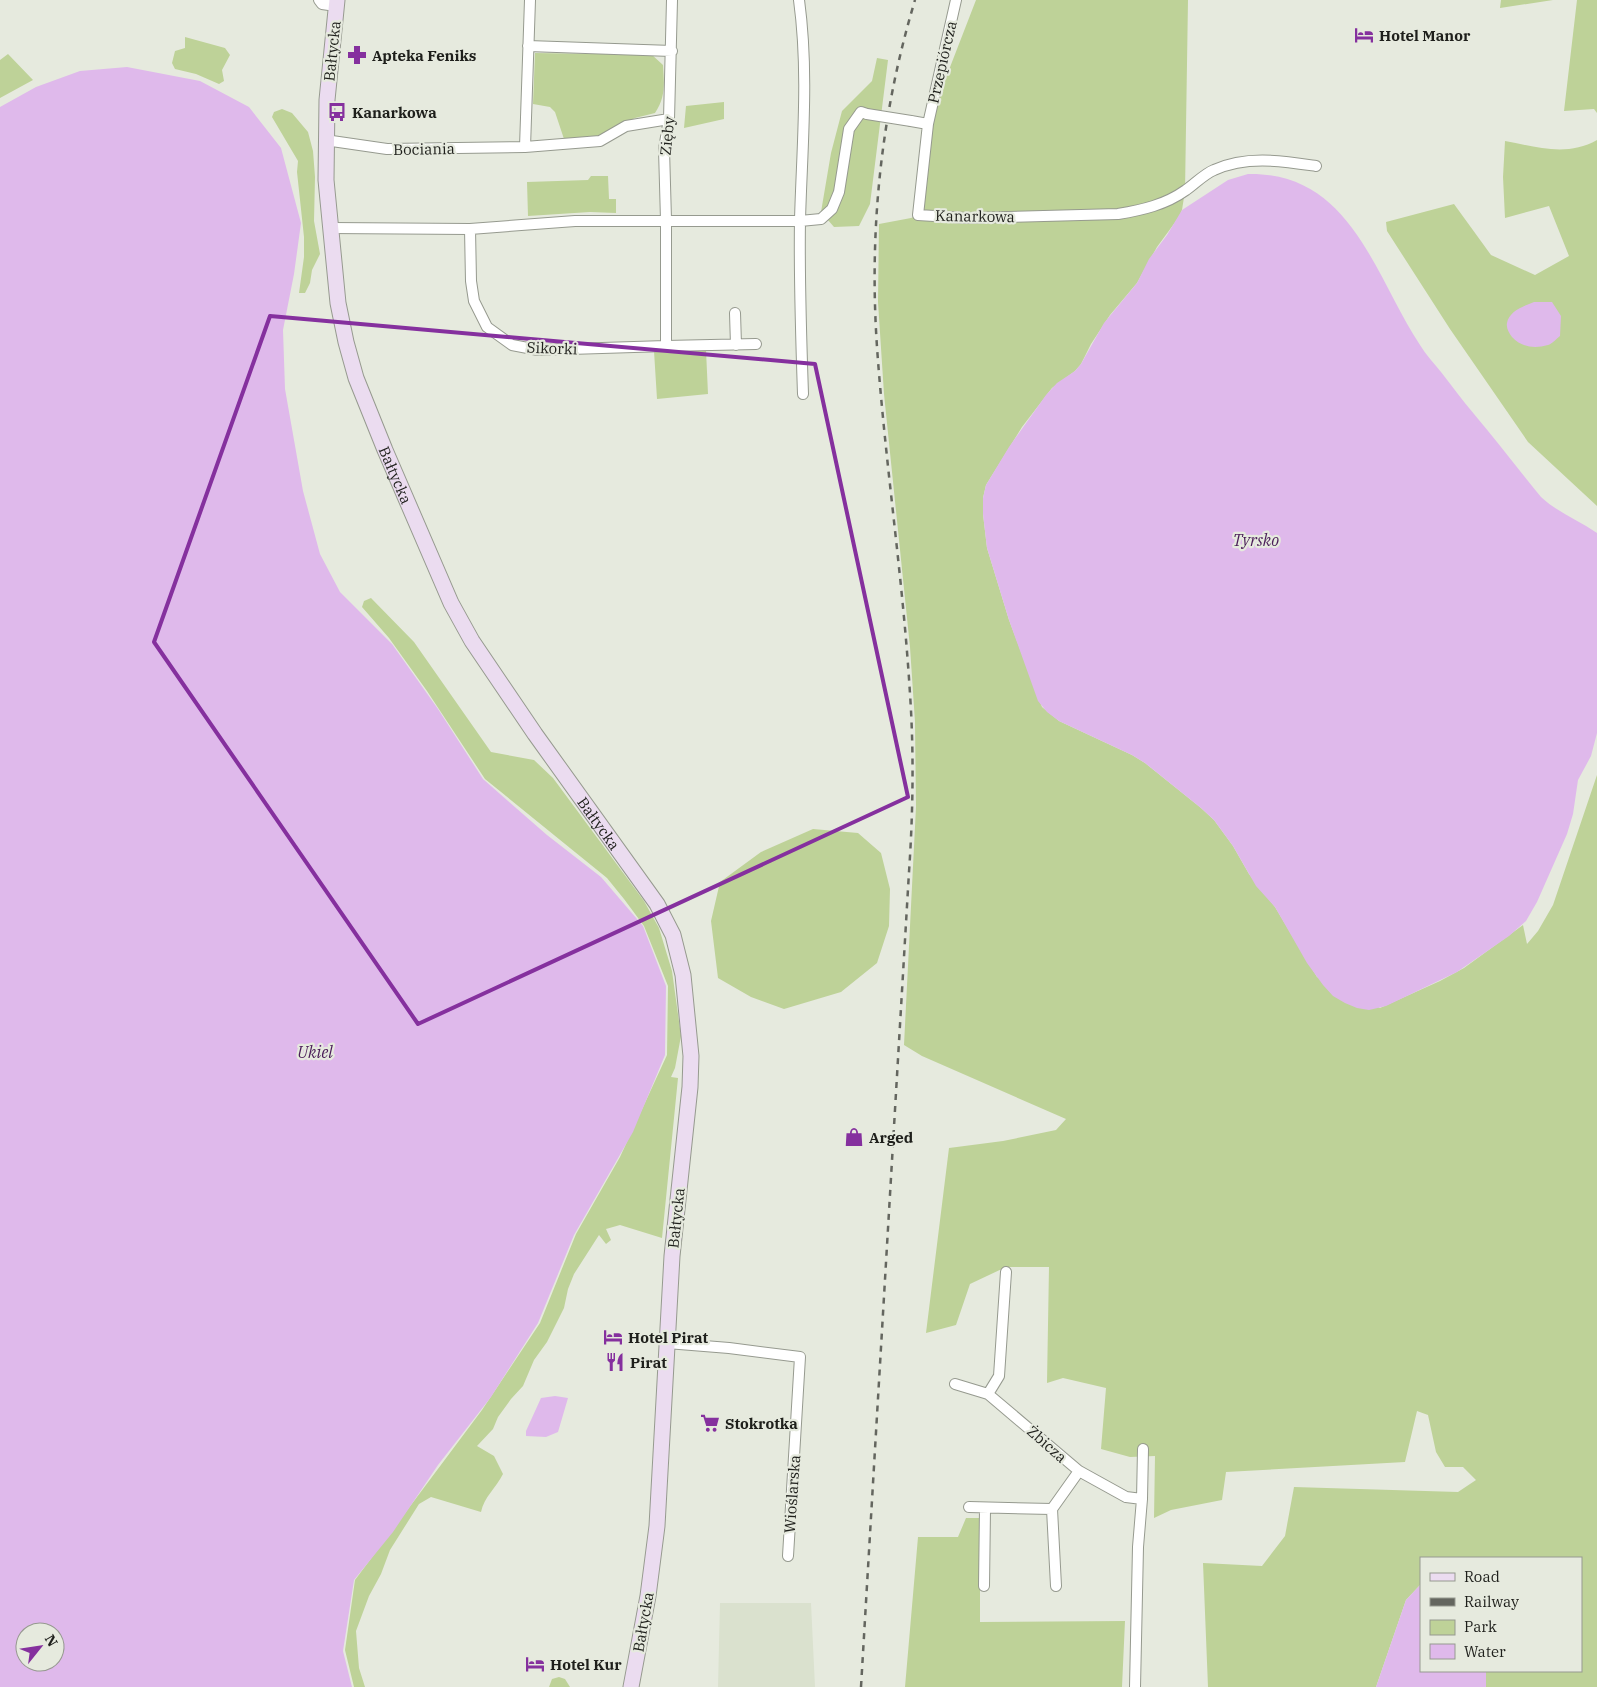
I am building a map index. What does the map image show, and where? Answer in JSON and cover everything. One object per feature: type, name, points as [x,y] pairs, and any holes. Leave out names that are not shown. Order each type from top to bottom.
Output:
[{"type":"main road","name":"Bałtycka","points":[[337,3],[327,100],[326,180],[339,311],[350,361],[370,414],[450,603],[472,641],[534,734],[657,904],[670,928],[677,947],[686,991],[691,1071],[672,1256],[655,1546],[631,1687]]},
{"type":"street","points":[[319,0],[322,4],[337,3]]},
{"type":"street","points":[[524,147],[530,0]]},
{"type":"street","name":"Zięby","points":[[666,220],[664,149],[670,119],[672,0]]},
{"type":"street","points":[[799,0],[804,33],[804,116],[800,221],[803,394]]},
{"type":"street","name":"Przepiórcza","points":[[928,124],[956,0]]},
{"type":"street","points":[[528,46],[672,51]]},
{"type":"street","points":[[330,228],[470,229],[575,221],[800,221],[821,219],[832,209],[839,192],[850,129],[861,112],[928,124]]},
{"type":"street","name":"Bociania","points":[[325,140],[387,149],[524,147],[600,142],[626,126],[670,119]]},
{"type":"street","name":"Kanarkowa","points":[[928,124],[918,215],[967,218],[1118,214],[1141,210],[1166,202],[1212,171],[1238,162],[1280,161],[1316,166]]},
{"type":"street","points":[[666,220],[666,346]]},
{"type":"street","name":"Sikorki","points":[[470,229],[470,281],[474,301],[487,327],[512,345],[538,350],[756,344]]},
{"type":"street","points":[[735,313],[736,345]]},
{"type":"street","points":[[988,1394],[999,1376],[1006,1272]]},
{"type":"street","name":"Wioślarska","points":[[667,1342],[800,1357],[788,1556]]},
{"type":"street","name":"Żbicza","points":[[955,1384],[988,1394],[1079,1471],[1126,1497],[1142,1499]]},
{"type":"street","points":[[1135,1687],[1138,1547],[1142,1499],[1143,1449]]},
{"type":"street","points":[[1056,1586],[1052,1509],[1079,1471]]},
{"type":"street","points":[[969,1507],[985,1509],[1052,1509]]},
{"type":"street","points":[[984,1586],[985,1509]]},
{"type":"highlighted area","points":[[270,316],[815,364],[908,797],[418,1024],[154,642]]},
{"type":"shaded area","points":[[720,1603],[811,1603],[815,1687],[718,1687]]},
{"type":"green space","points":[[976,0],[1188,0],[1185,191],[1182,210],[1157,247],[1137,283],[1110,315],[1091,344],[1081,364],[1075,371],[1052,388],[1022,427],[986,485],[983,498],[983,514],[987,548],[1009,620],[1042,707],[1059,721],[1145,763],[1214,820],[1233,846],[1249,874],[1275,907],[1317,977],[1380,1008],[1464,968],[1523,925],[1527,944],[1538,931],[1553,905],[1597,775],[1597,1687],[1486,1687],[1486,1672],[1582,1672],[1582,1557],[1420,1557],[1420,1585],[1406,1600],[1376,1687],[1208,1687],[1203,1563],[1262,1566],[1285,1536],[1294,1487],[1458,1492],[1476,1480],[1463,1467],[1445,1467],[1436,1452],[1428,1415],[1417,1411],[1405,1462],[1226,1472],[1222,1500],[1171,1510],[1154,1518],[1155,1456],[1130,1457],[1101,1449],[1106,1388],[1063,1378],[1047,1383],[1049,1267],[1006,1267],[970,1284],[956,1325],[926,1333],[949,1148],[1003,1141],[1056,1130],[1066,1119],[922,1056],[904,1045],[916,807],[915,722],[910,647],[884,394],[878,302],[879,224],[918,215],[928,124]]},
{"type":"green space","points":[[1501,0],[1553,0],[1500,8]]},
{"type":"green space","points":[[1577,0],[1597,0],[1597,113],[1594,109],[1564,111]]},
{"type":"green space","points":[[185,37],[225,48],[230,55],[222,70],[224,81],[219,84],[196,74],[175,69],[172,63],[175,51],[185,48]]},
{"type":"green space","points":[[618,52],[651,54],[663,65],[663,96],[659,107],[655,113],[635,118],[591,139],[564,139],[555,112],[550,107],[533,104],[535,53],[602,54]]},
{"type":"green space","points":[[8,54],[33,80],[0,98],[0,60]]},
{"type":"green space","points":[[877,58],[888,60],[870,204],[859,226],[834,227],[821,212],[831,153],[842,111],[872,81]]},
{"type":"green space","points":[[724,102],[724,119],[684,128],[686,106]]},
{"type":"green space","points":[[282,109],[292,113],[308,132],[313,151],[315,177],[314,221],[320,254],[312,270],[310,283],[305,293],[299,293],[304,257],[304,237],[297,172],[298,161],[272,117],[274,112]]},
{"type":"green space","points":[[1597,140],[1597,506],[1528,442],[1450,329],[1387,231],[1386,222],[1454,204],[1491,255],[1535,275],[1569,256],[1549,206],[1505,218],[1503,177],[1505,141],[1540,148],[1563,149],[1586,145]]},
{"type":"green space","points":[[591,176],[608,176],[609,199],[616,199],[616,213],[590,212],[528,216],[527,182],[588,180]]},
{"type":"green space","points":[[706,350],[708,394],[657,399],[654,351]]},
{"type":"green space","points":[[371,598],[414,642],[491,752],[534,760],[553,778],[644,901],[659,928],[672,971],[681,1036],[675,1068],[671,1077],[678,1078],[662,1238],[620,1225],[606,1229],[611,1240],[606,1244],[599,1235],[574,1274],[568,1289],[564,1308],[547,1342],[534,1360],[523,1386],[498,1417],[493,1429],[477,1446],[494,1456],[503,1474],[485,1502],[481,1512],[431,1497],[419,1504],[390,1550],[381,1574],[369,1596],[356,1631],[359,1668],[365,1687],[354,1687],[345,1650],[355,1580],[482,1410],[540,1323],[576,1234],[620,1157],[667,1055],[668,986],[644,926],[607,878],[485,779],[427,691],[389,638],[362,607],[364,601]]},
{"type":"green space","points":[[813,829],[858,833],[881,853],[890,889],[889,926],[877,963],[841,992],[784,1009],[751,997],[718,978],[711,921],[720,882],[761,852]]},
{"type":"green space","points":[[966,1518],[980,1518],[980,1622],[1125,1621],[1122,1687],[905,1687],[918,1537],[958,1537]]},
{"type":"green space","points":[[559,1677],[565,1679],[570,1687],[549,1687],[552,1679]]},
{"type":"water","name":"Ukiel","points":[[127,67],[200,81],[249,107],[281,148],[301,223],[294,274],[283,330],[285,389],[303,491],[320,554],[340,592],[392,644],[438,709],[483,779],[547,835],[601,877],[643,926],[666,986],[665,1055],[633,1132],[574,1235],[538,1323],[491,1397],[438,1465],[393,1532],[354,1580],[343,1651],[352,1687],[0,1687],[0,107],[36,87],[80,71]]},
{"type":"water","name":"Tyrsko","points":[[1248,174],[1283,178],[1312,190],[1336,209],[1355,232],[1373,260],[1422,349],[1465,403],[1541,497],[1597,533],[1597,733],[1591,756],[1578,780],[1573,814],[1567,834],[1537,902],[1526,921],[1509,936],[1457,972],[1386,1006],[1369,1010],[1345,1003],[1333,996],[1323,985],[1307,963],[1275,907],[1256,886],[1233,846],[1214,820],[1145,763],[1059,721],[1047,712],[1038,701],[1009,620],[987,548],[983,498],[986,485],[1009,447],[1046,395],[1057,383],[1075,371],[1081,364],[1104,323],[1137,283],[1149,259],[1167,235],[1182,210],[1228,180]]},
{"type":"water","points":[[1534,302],[1552,302],[1561,316],[1560,336],[1548,345],[1533,347],[1524,345],[1512,337],[1507,329],[1508,319],[1511,315]]},
{"type":"water","points":[[555,1396],[568,1398],[558,1432],[546,1437],[526,1436],[526,1431],[541,1398]]},
{"type":"water","points":[[1420,1585],[1420,1672],[1486,1672],[1486,1687],[1376,1687],[1406,1600]]},
{"type":"railway","points":[[861,1687],[910,850],[912,783],[912,738],[907,651],[877,347],[875,259],[880,172],[886,128],[903,43],[915,0]]},
{"type":"place","name":"Hotel Manor","points":[[1364,35]]},
{"type":"place","name":"Apteka Feniks","points":[[357,55]]},
{"type":"place","name":"Kanarkowa","points":[[337,112]]},
{"type":"place","name":"Arged","points":[[854,1137]]},
{"type":"place","name":"Hotel Pirat","points":[[613,1337]]},
{"type":"place","name":"Pirat","points":[[615,1362]]},
{"type":"place","name":"Stokrotka","points":[[710,1423]]},
{"type":"place","name":"Hotel Kur","points":[[535,1664]]}]
